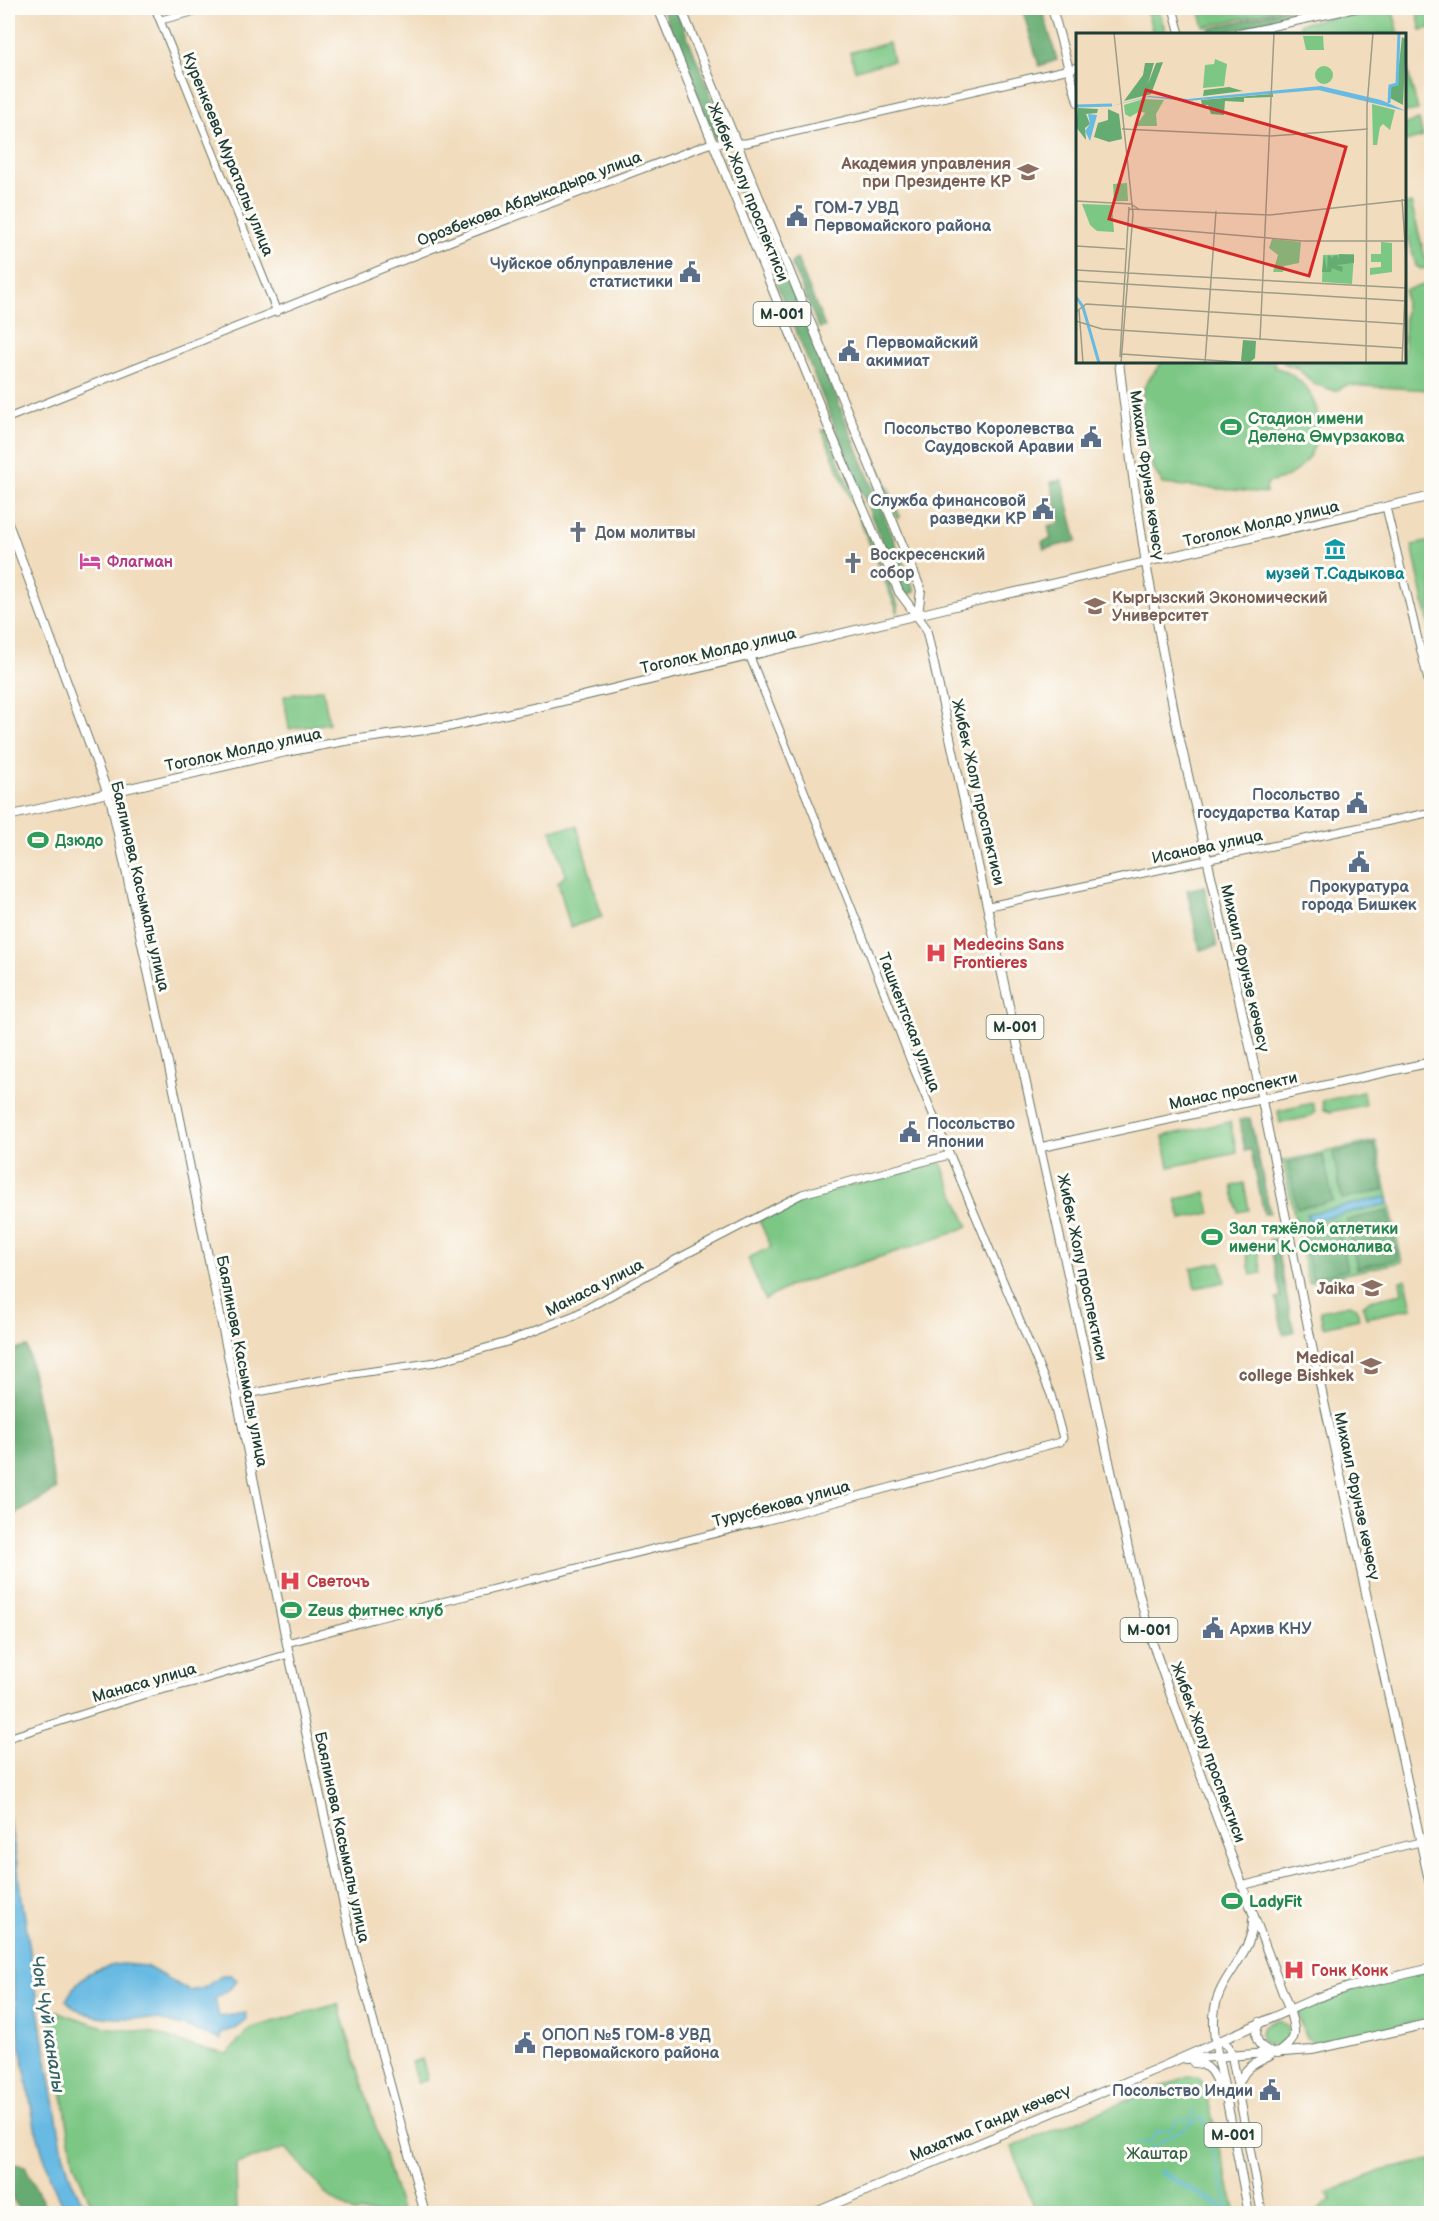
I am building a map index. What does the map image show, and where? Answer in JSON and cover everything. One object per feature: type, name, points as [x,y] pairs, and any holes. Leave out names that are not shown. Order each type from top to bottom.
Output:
[{"type":"main road","name":"Жибек Жолу проспектиси","points":[[658,8],[824,415],[899,592],[926,628],[1042,1147],[1115,1496],[1148,1628],[1252,1916],[1289,2009],[1295,2035],[1292,2042],[1277,2053]]},
{"type":"main road","name":"Жибек Жолу проспектиси","points":[[681,8],[921,590],[918,615]]},
{"type":"main road","points":[[1052,8],[1073,68],[1076,94]]},
{"type":"main road","name":"Михаил Фрунзе көчөсү","points":[[1119,363],[1132,477],[1146,564],[1181,746],[1262,1099],[1314,1356],[1431,1894]]},
{"type":"main road","name":"Тоголок Молдо улица","points":[[8,816],[345,741],[447,727],[1431,496]]},
{"type":"main road","name":"Баялинова Касымалы улица","points":[[8,523],[108,793],[174,1088],[289,1654],[353,1947],[425,2214]]},
{"type":"main road","name":"Манас проспекти","points":[[1042,1147],[1431,1062]]},
{"type":"main road","name":"Жибек Жолу проспектиси","points":[[1249,2214],[1218,2057],[1218,2041],[1214,2022],[1221,1989],[1248,1945],[1253,1928],[1252,1916]]},
{"type":"main road","points":[[1277,2053],[1262,2048],[1257,2042],[1256,2033],[1260,2022],[1349,1987],[1431,1968]]},
{"type":"main road","name":"Махатма Ганди көчөсү","points":[[811,2214],[1166,2066],[1260,2022]]},
{"type":"main road","points":[[1181,2059],[1277,2053],[1336,2045],[1431,2024]]},
{"type":"main road","name":"М-001","points":[[1218,2041],[1228,2046],[1232,2056],[1262,2214]]},
{"type":"main road","name":"М-001","points":[[1238,2090],[1245,2070],[1250,2065],[1277,2053]]},
{"type":"main road","points":[[1166,2066],[1199,2063],[1209,2068],[1228,2111]]},
{"type":"street","name":"Куренкеева Мураталы улица","points":[[155,8],[277,312]]},
{"type":"street","points":[[161,20],[208,8]]},
{"type":"street","points":[[1173,8],[1180,33]]},
{"type":"street","points":[[1242,33],[1358,8]]},
{"type":"street","name":"Орозбекова Абдыкадыра улица","points":[[8,418],[459,238],[712,143],[746,143],[1073,68]]},
{"type":"street","points":[[1386,507],[1431,697]]},
{"type":"street","name":"Ташкентская улица","points":[[750,657],[949,1155],[1051,1395]]},
{"type":"street","name":"Исанова улица","points":[[989,906],[1431,812]]},
{"type":"street","name":"Манаса улица","points":[[237,1396],[353,1374],[436,1362],[507,1342],[575,1315],[802,1194],[949,1155]]},
{"type":"street","name":"Турусбекова улица","points":[[287,1643],[780,1517],[1060,1442],[1063,1434],[1051,1395]]},
{"type":"street","name":"Манаса улица","points":[[8,1738],[152,1692],[289,1654]]},
{"type":"street","points":[[1241,1886],[1431,1839]]},
{"type":"green space","points":[[662,8],[676,8],[727,135],[715,138]]},
{"type":"green space","points":[[1022,8],[1042,8],[1057,60],[1039,66]]},
{"type":"green space","points":[[1199,8],[1286,8],[1204,27]]},
{"type":"green space","points":[[1377,8],[1392,8],[1399,33],[1302,33],[1299,24]]},
{"type":"green space","points":[[1416,8],[1431,8],[1431,28],[1421,30]]},
{"type":"green space","points":[[1152,9],[1159,12],[1166,32],[1153,33],[1147,10]]},
{"type":"green space","points":[[1285,10],[1291,11],[1292,17],[1220,33],[1211,33],[1209,29]]},
{"type":"green space","points":[[889,43],[893,61],[855,70],[850,52]]},
{"type":"green space","points":[[1406,65],[1418,110],[1406,112]]},
{"type":"green space","points":[[1419,120],[1423,137],[1406,142],[1406,124]]},
{"type":"green space","points":[[733,151],[778,252],[766,257],[725,158],[725,154]]},
{"type":"green space","points":[[1411,203],[1425,257],[1431,256],[1431,266],[1421,269],[1416,266],[1406,227],[1406,205]]},
{"type":"green space","points":[[797,259],[825,327],[819,328],[792,265],[792,262]]},
{"type":"green space","points":[[784,268],[915,592],[904,596],[772,273]]},
{"type":"green space","points":[[1431,283],[1431,390],[1347,385],[1335,391],[1314,384],[1297,368],[1284,363],[1406,363],[1406,290]]},
{"type":"green space","name":"Стадион имени Дөлөна Өмүрзакова","points":[[1161,363],[1275,363],[1274,367],[1294,377],[1308,391],[1316,409],[1318,428],[1314,446],[1304,463],[1289,476],[1267,483],[1266,493],[1163,484],[1152,466],[1142,416],[1143,391],[1146,383]]},
{"type":"green space","points":[[822,430],[826,430],[857,505],[854,507]]},
{"type":"green space","points":[[866,436],[900,517],[897,519],[863,437]]},
{"type":"green space","points":[[1062,480],[1077,541],[1044,549],[1042,542],[1051,539],[1048,526],[1060,523],[1051,482]]},
{"type":"green space","points":[[859,510],[898,606],[898,613],[856,511]]},
{"type":"green space","points":[[1432,541],[1431,636],[1412,545]]},
{"type":"green space","points":[[323,689],[329,723],[289,729],[284,696]]},
{"type":"green space","points":[[577,826],[602,917],[570,927],[558,882],[566,875],[551,830]]},
{"type":"green space","points":[[1204,886],[1217,946],[1200,950],[1187,890]]},
{"type":"green space","points":[[1363,1092],[1365,1105],[1330,1112],[1324,1110],[1322,1101]]},
{"type":"green space","points":[[1313,1103],[1315,1112],[1309,1117],[1280,1123],[1278,1111]]},
{"type":"green space","points":[[1250,1118],[1270,1213],[1264,1214],[1251,1150],[1245,1151],[1239,1120]]},
{"type":"green space","points":[[1230,1122],[1237,1153],[1169,1167],[1163,1136]]},
{"type":"green space","points":[[1376,1141],[1402,1262],[1308,1282],[1283,1161]]},
{"type":"green space","points":[[1374,1144],[1384,1190],[1342,1199],[1333,1153]]},
{"type":"green space","points":[[1323,1155],[1333,1201],[1297,1208],[1288,1163]]},
{"type":"green space","points":[[941,1163],[968,1226],[788,1287],[765,1300],[748,1258],[771,1247],[759,1220],[808,1196]]},
{"type":"green space","points":[[1244,1183],[1249,1210],[1238,1212],[1232,1186]]},
{"type":"green space","points":[[1206,1193],[1211,1213],[1181,1219],[1176,1199]]},
{"type":"green space","points":[[1388,1211],[1398,1259],[1357,1268],[1347,1220]]},
{"type":"green space","points":[[1337,1222],[1347,1270],[1312,1278],[1302,1230]]},
{"type":"green space","points":[[1275,1239],[1294,1332],[1283,1334],[1276,1299],[1281,1297],[1269,1240]]},
{"type":"green space","points":[[1257,1247],[1262,1273],[1251,1275],[1245,1249]]},
{"type":"green space","points":[[1221,1262],[1225,1282],[1195,1288],[1191,1268]]},
{"type":"green space","points":[[1406,1280],[1412,1308],[1366,1318],[1363,1306],[1370,1300],[1402,1293],[1400,1281]]},
{"type":"green space","points":[[1349,1305],[1357,1307],[1359,1319],[1323,1327],[1320,1311]]},
{"type":"green space","points":[[27,1347],[56,1490],[8,1519],[8,1351]]},
{"type":"green space","points":[[1431,1970],[1431,2019],[1313,2043],[1305,2036],[1298,2014],[1301,2009],[1353,1987]]},
{"type":"green space","points":[[338,2004],[402,2213],[354,2213],[327,2195],[286,2148],[236,2164],[237,2213],[95,2213],[74,2164],[49,2009],[104,2027],[154,2033],[195,2047],[227,2054],[251,2028]]},
{"type":"green space","points":[[1279,2020],[1287,2026],[1286,2040],[1274,2045],[1264,2044],[1261,2031],[1266,2025]]},
{"type":"green space","points":[[422,2059],[428,2080],[417,2083],[411,2062]]},
{"type":"green space","name":"Жаштар","points":[[1188,2076],[1198,2077],[1204,2084],[1236,2213],[1036,2213],[1012,2147]]},
{"type":"green space","points":[[1431,2160],[1431,2213],[1313,2213],[1331,2200],[1327,2193],[1381,2171]]},
{"type":"green space","points":[[8,2163],[25,2166],[48,2213],[21,2213],[8,2190]]},
{"type":"water","points":[[1386,1197],[1388,1204],[1309,1221],[1307,1214]]},
{"type":"water","points":[[8,1817],[63,2153],[71,2179],[87,2213],[65,2213],[50,2177],[35,2127],[20,2043],[8,1932]]},
{"type":"water","points":[[122,1964],[146,1966],[189,1991],[204,1988],[222,1975],[231,1975],[237,1980],[230,1989],[215,1999],[219,2017],[246,2013],[247,2020],[237,2028],[221,2033],[221,2040],[163,2021],[112,2018],[86,2013],[75,2008],[66,2000],[77,1983],[88,1973]]},
{"type":"waterway","points":[[1137,2143],[1150,2142],[1157,2131],[1170,2130],[1177,2120],[1189,2119],[1193,2115],[1193,2109]]},
{"type":"waterway","points":[[1146,2151],[1203,2117],[1229,2209]]},
{"type":"waterway","points":[[1159,2170],[1229,2209]]},
{"type":"waterway","points":[[1158,2172],[1231,2214]]},
{"type":"place","name":"Академия управления при Президенте КР","points":[[1028,172]]},
{"type":"place","name":"ГОМ-7 УВД Первомайского района","points":[[797,216]]},
{"type":"place","name":"Чуйское облуправление статистики","points":[[690,272]]},
{"type":"place","name":"Первомайский акимиат","points":[[849,351]]},
{"type":"place","name":"Стадион имени Дөлөна Өмүрзакова","points":[[1231,427]]},
{"type":"place","name":"Посольство Королевства Саудовской Аравии","points":[[1091,437]]},
{"type":"place","name":"Служба финансовой разведки КР","points":[[1043,509]]},
{"type":"place","name":"Дом молитвы","points":[[578,532]]},
{"type":"place","name":"музей Т.Садыкова","points":[[1335,549]]},
{"type":"place","name":"Флагман","points":[[90,561]]},
{"type":"place","name":"Воскресенский собор","points":[[853,563]]},
{"type":"place","name":"Кыргызский Экономический Университет","points":[[1095,606]]},
{"type":"place","name":"Посольство государства Катар","points":[[1357,803]]},
{"type":"place","name":"Дзюдо","points":[[38,840]]},
{"type":"place","name":"Прокуратура города Бишкек","points":[[1359,862]]},
{"type":"place","name":"Medecins Sans Frontieres","points":[[936,953]]},
{"type":"place","name":"Посольство Японии","points":[[910,1132]]},
{"type":"place","name":"Зал тяжёлой атлетики имени К. Осмоналива","points":[[1212,1237]]},
{"type":"place","name":"Jaika","points":[[1372,1288]]},
{"type":"place","name":"Medical college Bishkek","points":[[1371,1366]]},
{"type":"place","name":"Светочъ","points":[[290,1581]]},
{"type":"place","name":"Zeus фитнес клуб","points":[[291,1610]]},
{"type":"place","name":"Архив КНУ","points":[[1213,1628]]},
{"type":"place","name":"LadyFit","points":[[1232,1901]]},
{"type":"place","name":"Гонк Конк","points":[[1294,1970]]},
{"type":"place","name":"ОПОП №5 ГОМ-8 УВД Первомайского района","points":[[525,2043]]},
{"type":"place","name":"Посольство Индии","points":[[1270,2090]]},
{"type":"water label","name":"Чоң Чүй каналы","points":[[48,2024]]}]
